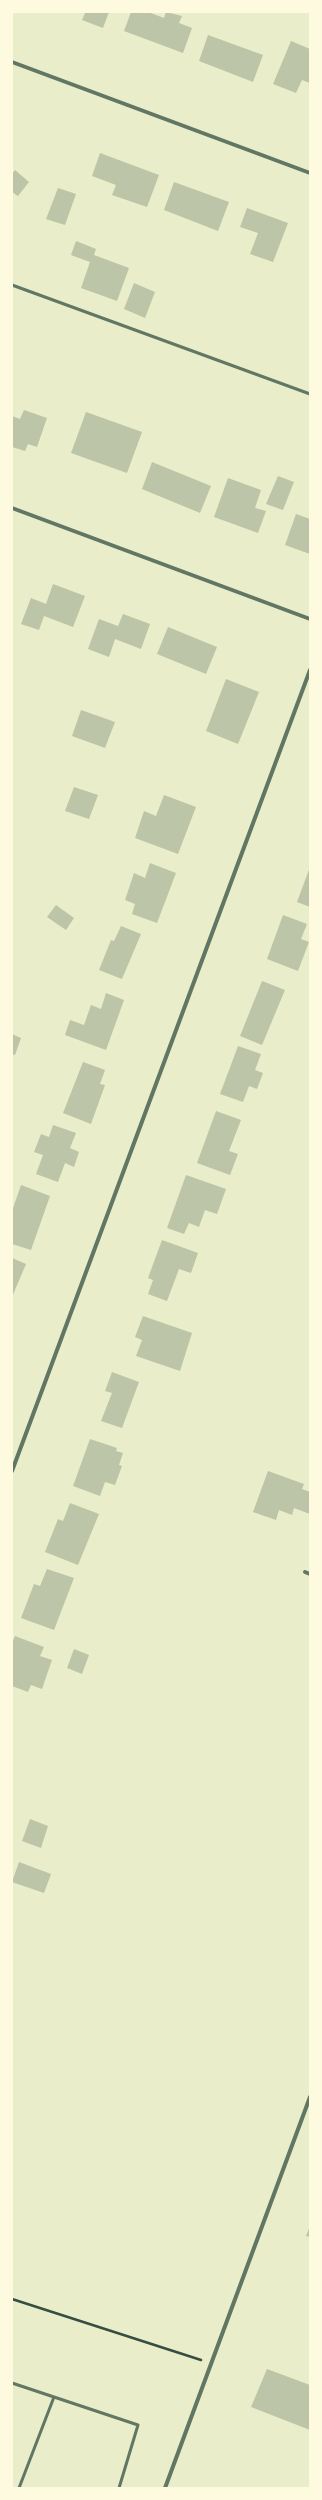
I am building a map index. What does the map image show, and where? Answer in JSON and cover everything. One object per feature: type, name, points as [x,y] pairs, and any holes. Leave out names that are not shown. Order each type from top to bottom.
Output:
[{"type":"street","points":[[12,62],[310,172]]},
{"type":"street","points":[[12,508],[310,619]]},
{"type":"street","points":[[12,1471],[310,670]]},
{"type":"street","points":[[305,1572],[310,1574]]},
{"type":"street","points":[[165,2488],[310,2097]]},
{"type":"lane","points":[[12,285],[310,394]]},
{"type":"lane","points":[[12,2383],[138,2425],[120,2488]]},
{"type":"lane","points":[[19,2488],[54,2397]]},
{"type":"path","points":[[12,2299],[211,2364]]},
{"type":"building","points":[[81,12],[109,12],[103,28],[82,20],[85,13]]},
{"type":"building","points":[[131,12],[148,12],[164,18],[166,12],[182,16],[179,23],[192,28],[183,53],[124,31]]},
{"type":"building","points":[[208,35],[263,55],[253,82],[199,61]]},
{"type":"building","points":[[291,41],[310,49],[310,83],[302,80],[296,93],[273,84]]},
{"type":"building","points":[[100,153],[159,175],[147,207],[112,195],[116,185],[92,176]]},
{"type":"building","points":[[15,170],[29,182],[18,196],[12,192],[12,174]]},
{"type":"building","points":[[174,182],[229,202],[218,231],[164,210]]},
{"type":"building","points":[[58,188],[76,194],[65,225],[46,219]]},
{"type":"building","points":[[247,208],[288,223],[273,262],[250,254],[258,233],[240,227]]},
{"type":"building","points":[[76,241],[96,249],[94,255],[129,268],[117,301],[81,288],[90,262],[71,255]]},
{"type":"building","points":[[134,283],[155,292],[145,318],[124,309]]},
{"type":"building","points":[[24,410],[47,418],[37,447],[28,444],[25,451],[12,447],[12,416],[20,419]]},
{"type":"building","points":[[86,412],[142,432],[127,473],[71,453]]},
{"type":"building","points":[[152,462],[211,486],[200,513],[142,489]]},
{"type":"building","points":[[278,476],[294,482],[283,510],[266,504]]},
{"type":"building","points":[[228,478],[261,490],[255,508],[266,511],[258,533],[214,517]]},
{"type":"building","points":[[296,514],[310,519],[310,554],[285,545]]},
{"type":"building","points":[[53,584],[85,596],[73,627],[44,616],[39,630],[21,624],[31,598],[46,604]]},
{"type":"building","points":[[123,614],[150,624],[141,649],[115,639],[109,657],[88,649],[99,619],[118,626]]},
{"type":"building","points":[[168,627],[217,647],[206,674],[157,654]]},
{"type":"building","points":[[226,679],[259,692],[238,744],[206,731]]},
{"type":"building","points":[[81,710],[115,722],[105,748],[72,736]]},
{"type":"building","points":[[74,787],[98,795],[89,819],[65,811]]},
{"type":"building","points":[[164,795],[196,807],[178,854],[135,838],[144,811],[156,816]]},
{"type":"building","points":[[150,863],[176,873],[157,923],[132,914],[135,904],[125,900],[134,873],[145,878]]},
{"type":"building","points":[[310,867],[310,907],[297,902]]},
{"type":"building","points":[[56,905],[74,918],[66,930],[47,917]]},
{"type":"building","points":[[283,915],[307,924],[301,939],[309,942],[298,971],[267,959]]},
{"type":"building","points":[[121,926],[141,934],[122,979],[99,970],[111,940],[114,941]]},
{"type":"building","points":[[262,981],[285,990],[262,1045],[240,1036]]},
{"type":"building","points":[[106,993],[124,1000],[106,1050],[65,1035],[70,1020],[84,1025],[91,1005],[101,1009]]},
{"type":"building","points":[[12,1034],[21,1038],[15,1055],[12,1054]]},
{"type":"building","points":[[238,1046],[261,1054],[255,1070],[263,1073],[257,1089],[249,1086],[243,1102],[220,1094]]},
{"type":"building","points":[[83,1062],[105,1070],[100,1084],[105,1085],[91,1124],[63,1113]]},
{"type":"building","points":[[216,1111],[241,1120],[229,1151],[238,1154],[230,1175],[197,1163]]},
{"type":"building","points":[[53,1125],[76,1133],[70,1148],[79,1152],[74,1167],[65,1163],[58,1182],[36,1174],[43,1155],[34,1152],[41,1134],[49,1137]]},
{"type":"building","points":[[186,1175],[226,1189],[217,1214],[205,1210],[199,1227],[189,1223],[184,1234],[167,1228]]},
{"type":"building","points":[[21,1185],[50,1196],[31,1250],[12,1244],[12,1211]]},
{"type":"building","points":[[162,1240],[198,1253],[191,1273],[179,1269],[167,1301],[148,1294],[153,1280],[148,1278]]},
{"type":"building","points":[[12,1258],[26,1264],[12,1297]]},
{"type":"building","points":[[143,1316],[192,1333],[180,1371],[136,1356],[142,1340],[135,1337]]},
{"type":"building","points":[[112,1372],[139,1382],[122,1428],[101,1421],[112,1393],[105,1391]]},
{"type":"building","points":[[90,1439],[117,1448],[116,1451],[123,1453],[119,1465],[122,1466],[115,1485],[105,1482],[100,1496],[73,1486]]},
{"type":"building","points":[[268,1471],[304,1484],[302,1489],[310,1492],[310,1514],[294,1508],[292,1515],[279,1510],[276,1520],[253,1512]]},
{"type":"building","points":[[70,1503],[99,1514],[78,1565],[45,1552],[58,1519],[63,1521]]},
{"type":"building","points":[[47,1569],[74,1578],[54,1630],[21,1618],[34,1584],[40,1586]]},
{"type":"building","points":[[15,1636],[44,1647],[40,1656],[52,1660],[42,1689],[31,1685],[28,1692],[12,1686],[12,1643]]},
{"type":"building","points":[[74,1649],[89,1655],[82,1674],[67,1668]]},
{"type":"building","points":[[30,1819],[48,1826],[41,1848],[22,1841]]},
{"type":"building","points":[[19,1862],[51,1874],[44,1893],[12,1882]]},
{"type":"building","points":[[310,2226],[310,2237],[306,2236]]},
{"type":"building","points":[[267,2369],[310,2385],[310,2430],[251,2407]]}]
